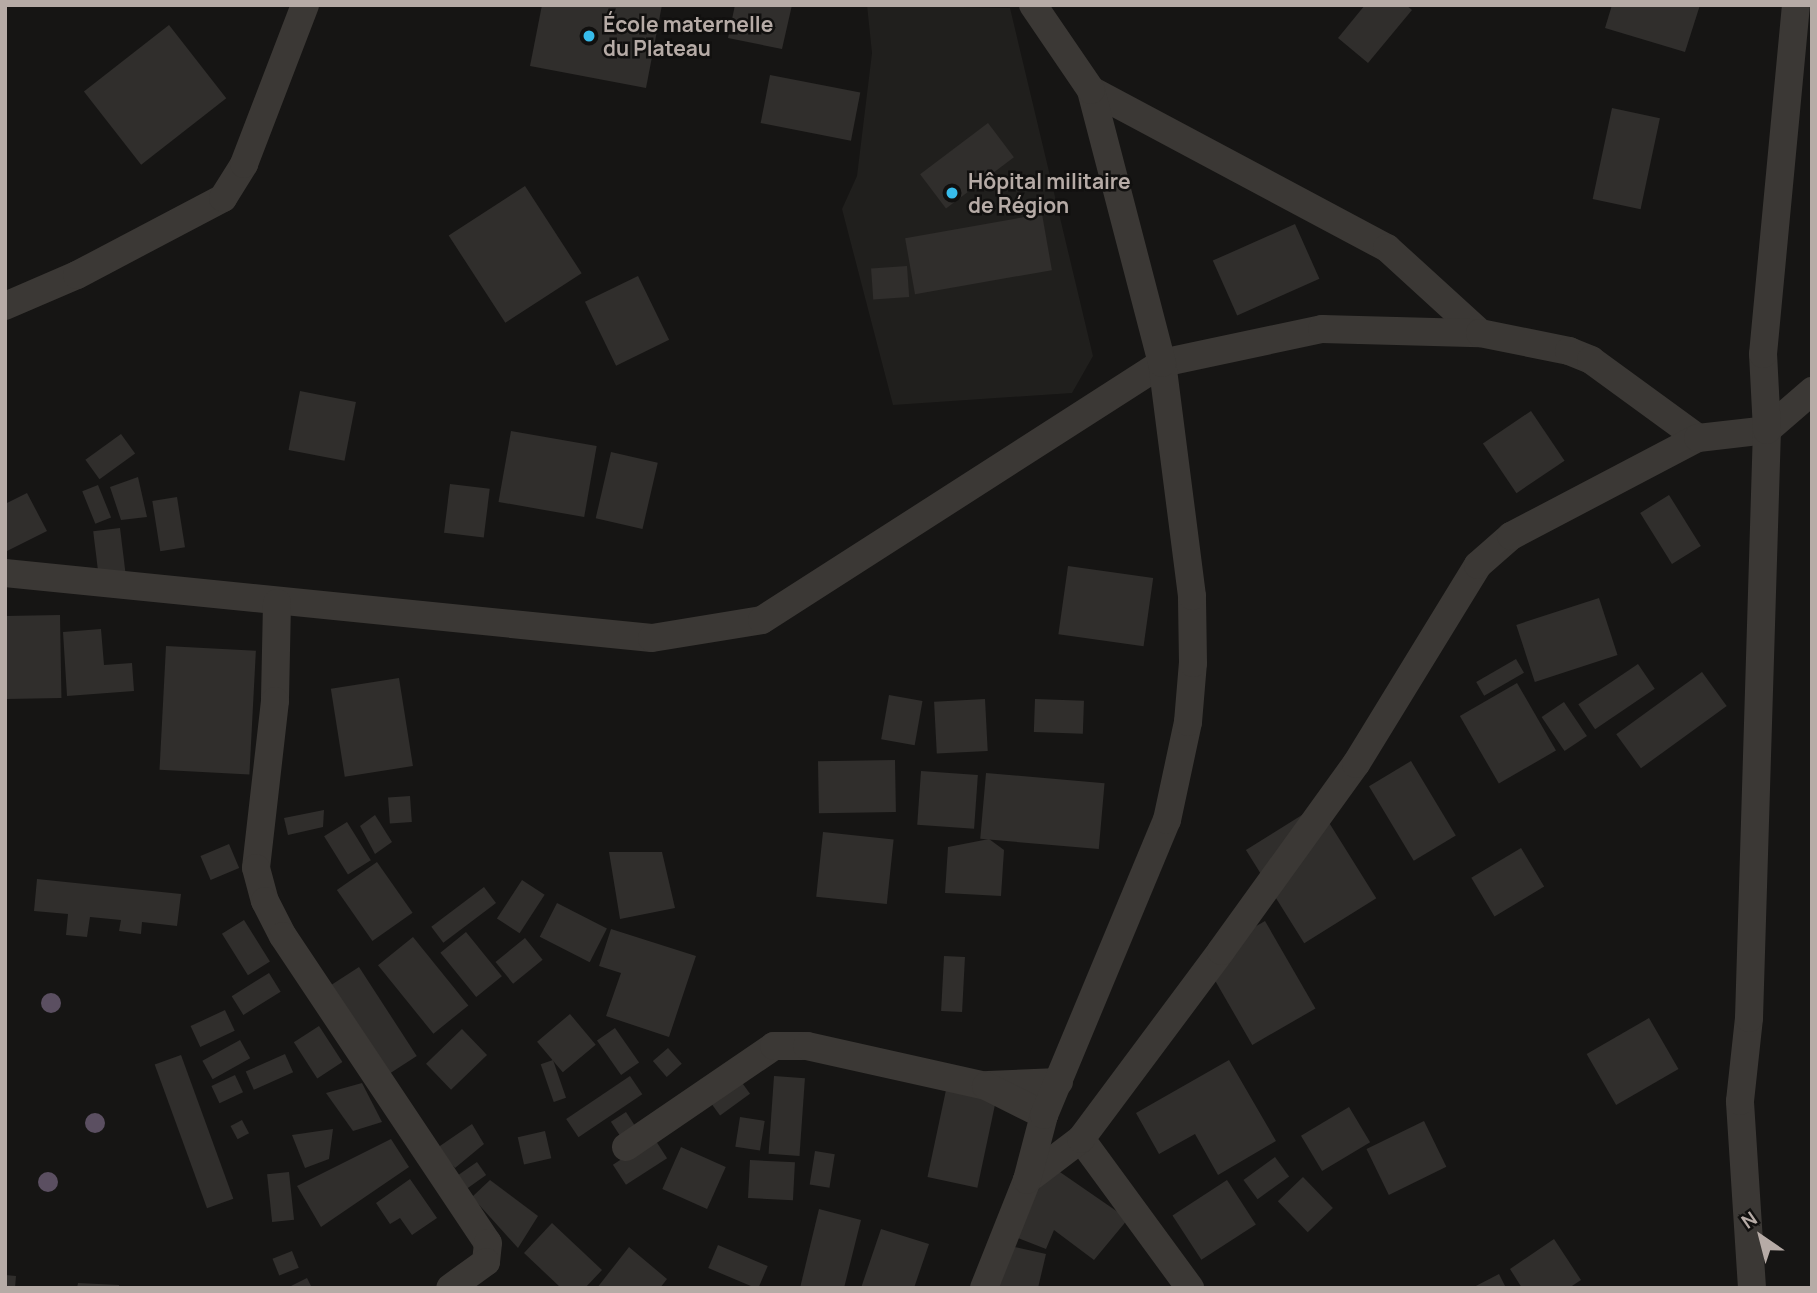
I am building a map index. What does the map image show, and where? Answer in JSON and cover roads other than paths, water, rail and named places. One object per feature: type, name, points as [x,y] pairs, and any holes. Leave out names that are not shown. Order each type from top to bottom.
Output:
[{"type":"street","points":[[5,306],[77,275],[223,198],[244,164],[305,5]]},
{"type":"street","points":[[984,1288],[1027,1180],[1044,1115],[1167,820],[1188,722],[1192,596],[1162,363],[1091,90],[1033,5]]},
{"type":"street","points":[[1752,1288],[1740,1101],[1749,1018],[1767,430],[1763,354],[1796,5]]},
{"type":"street","points":[[1091,90],[1387,248],[1480,333]]},
{"type":"street","points":[[5,573],[277,603],[652,638],[762,620],[1162,363],[1322,329],[1480,333],[1548,346],[1591,360],[1698,439]]},
{"type":"street","points":[[1027,1180],[1081,1139],[1356,765],[1478,565],[1511,536],[1698,439],[1767,430],[1812,391]]},
{"type":"street","points":[[277,603],[275,701],[256,868],[262,890],[283,936],[488,1243],[486,1262],[450,1288]]},
{"type":"street","points":[[626,1147],[774,1046],[807,1046],[986,1086],[1044,1115]]},
{"type":"street","points":[[986,1086],[1059,1082]]},
{"type":"street","points":[[1081,1139],[1190,1288]]},
{"type":"place","name":"École maternelle du Plateau","points":[[589,36]]},
{"type":"place","name":"Hôpital militaire de Région","points":[[952,193]]}]
